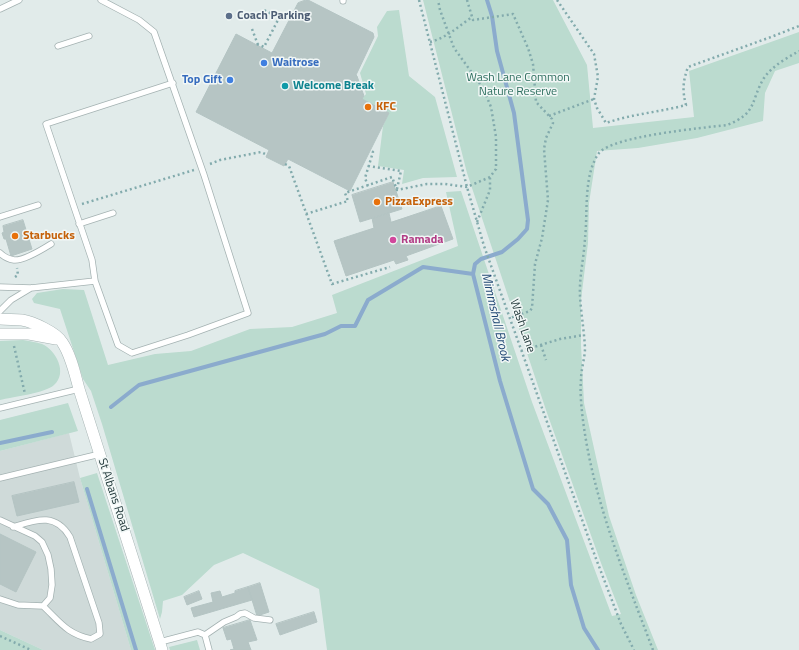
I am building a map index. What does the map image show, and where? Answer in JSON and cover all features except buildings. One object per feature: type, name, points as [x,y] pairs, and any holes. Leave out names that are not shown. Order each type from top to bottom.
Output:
[{"type":"street","points":[[0,319],[23,321],[37,325],[62,341]]},
{"type":"street","points":[[0,334],[29,334],[62,341]]},
{"type":"street","name":"St Albans Road","points":[[62,341],[74,369],[79,389],[161,646]]},
{"type":"lane","points":[[0,9],[19,0]]},
{"type":"lane","points":[[101,0],[139,20],[154,32],[173,82],[202,167],[248,313],[188,335],[132,353],[118,345],[95,281],[92,260],[46,124],[173,82]]},
{"type":"lane","points":[[58,46],[89,36]]},
{"type":"lane","points":[[0,217],[38,205]]},
{"type":"lane","points":[[79,224],[114,213]]},
{"type":"lane","points":[[0,253],[6,258],[15,260],[39,252],[51,244]]},
{"type":"lane","points":[[0,287],[31,288],[95,281]]},
{"type":"lane","points":[[0,311],[11,300],[31,288]]},
{"type":"lane","points":[[0,408],[79,389]]},
{"type":"lane","points":[[0,478],[100,454]]},
{"type":"lane","points":[[0,520],[35,536],[42,542],[48,555],[52,585],[50,598],[43,606]]},
{"type":"lane","points":[[0,599],[18,606],[43,606],[67,630],[79,636],[91,639],[100,634],[99,622],[70,537],[65,528],[52,520],[42,520],[13,527]]},
{"type":"lane","points":[[205,635],[224,622],[240,614],[245,613],[254,618],[270,620]]},
{"type":"lane","points":[[161,646],[198,632],[205,635]]},
{"type":"lane","points":[[205,635],[209,650]]},
{"type":"path","name":"Wash Lane","points":[[419,0],[467,187],[484,246],[594,556],[620,624],[634,650]]},
{"type":"path","points":[[397,190],[427,184],[445,184],[467,187],[482,182],[490,177],[496,169],[496,137],[491,107],[483,88],[454,48],[440,10],[438,0]]},
{"type":"path","points":[[467,0],[473,20],[513,14],[528,48],[533,64],[536,102],[549,116],[552,123],[546,138],[544,149],[548,200],[542,238],[535,264],[532,308],[530,311],[510,318]]},
{"type":"path","points":[[557,0],[594,54],[598,77],[594,99],[597,108],[606,122],[623,117],[663,111],[686,105],[683,80],[688,67],[799,26]]},
{"type":"path","points":[[252,29],[257,45],[264,47],[279,18],[264,10]]},
{"type":"path","points":[[430,42],[438,40],[449,34],[472,17]]},
{"type":"path","points":[[652,650],[602,511],[593,474],[582,412],[581,379],[585,350],[580,281],[586,238],[587,194],[592,168],[600,152],[610,145],[630,139],[727,125],[740,120],[751,109],[764,77],[778,64],[799,51]]},
{"type":"path","points":[[549,116],[594,99]]},
{"type":"path","points":[[368,186],[365,178],[373,152],[370,150]]},
{"type":"path","points":[[74,206],[202,167],[220,160],[261,152],[267,155]]},
{"type":"path","points":[[285,164],[289,166],[332,284],[390,267]]},
{"type":"path","points":[[368,166],[402,171],[397,190]]},
{"type":"path","points":[[478,222],[490,190],[490,177]]},
{"type":"path","points":[[306,214],[348,201],[345,193],[392,178],[397,190]]},
{"type":"path","points":[[14,278],[18,275],[15,260]]},
{"type":"path","points":[[521,351],[560,339],[584,335]]},
{"type":"path","points":[[14,340],[14,350],[27,402]]},
{"type":"path","points":[[541,345],[546,360]]},
{"type":"path","points":[[0,636],[31,650]]},
{"type":"shaded area","points":[[69,433],[80,478],[131,650],[43,650],[0,630],[0,451]]},
{"type":"green space","name":"Wash Lane Common Nature Reserve","points":[[423,0],[553,0],[587,65],[593,128],[694,117],[689,71],[799,32],[799,63],[775,71],[765,93],[763,121],[697,138],[638,148],[597,151],[589,203],[588,243],[581,300],[581,345],[584,403],[609,516],[636,595],[658,650],[327,650],[319,589],[243,553],[214,565],[182,595],[163,601],[160,619],[102,424],[91,391],[83,379],[60,309],[34,303],[32,299],[37,293],[63,289],[84,290],[108,365],[155,354],[191,351],[250,329],[292,327],[337,313],[332,295],[458,246],[446,192],[461,191],[532,402],[612,616],[621,614],[547,413],[467,173]]},
{"type":"green space","points":[[399,10],[409,76],[435,97],[457,177],[423,178],[402,184],[404,170],[378,166],[383,126],[389,113],[362,99],[366,94],[360,73],[378,36],[377,27],[387,11]]},
{"type":"green space","points":[[23,340],[42,344],[52,351],[56,356],[60,368],[58,380],[50,388],[0,400],[0,341]]},
{"type":"green space","points":[[68,403],[78,431],[0,451],[0,420]]},
{"type":"green space","points":[[97,473],[155,650],[131,650],[80,478]]},
{"type":"green space","points":[[0,630],[43,650],[0,650]]},
{"type":"green space","points":[[197,640],[200,650],[170,650],[169,647]]},
{"type":"waterway","name":"Mimmshall Brook","points":[[487,0],[492,16],[497,51],[514,113],[528,220],[527,229],[518,239],[502,252],[481,259],[475,264],[473,274],[500,381],[533,489],[548,504],[567,540],[571,585],[584,628],[598,650]]},
{"type":"waterway","points":[[111,407],[139,385],[325,334],[341,326],[355,326],[368,300],[423,267],[473,274]]},
{"type":"waterway","points":[[0,443],[52,432]]},
{"type":"waterway","points":[[87,489],[136,650]]},
{"type":"place","name":"Coach Parking","points":[[229,16]]},
{"type":"place","name":"Waitrose","points":[[264,63]]},
{"type":"place","name":"Top Gift","points":[[230,80]]},
{"type":"place","name":"Welcome Break","points":[[285,86]]},
{"type":"place","name":"KFC","points":[[368,107]]},
{"type":"place","name":"PizzaExpress","points":[[377,202]]},
{"type":"place","name":"Starbucks","points":[[15,236]]},
{"type":"place","name":"Ramada","points":[[393,240]]}]
